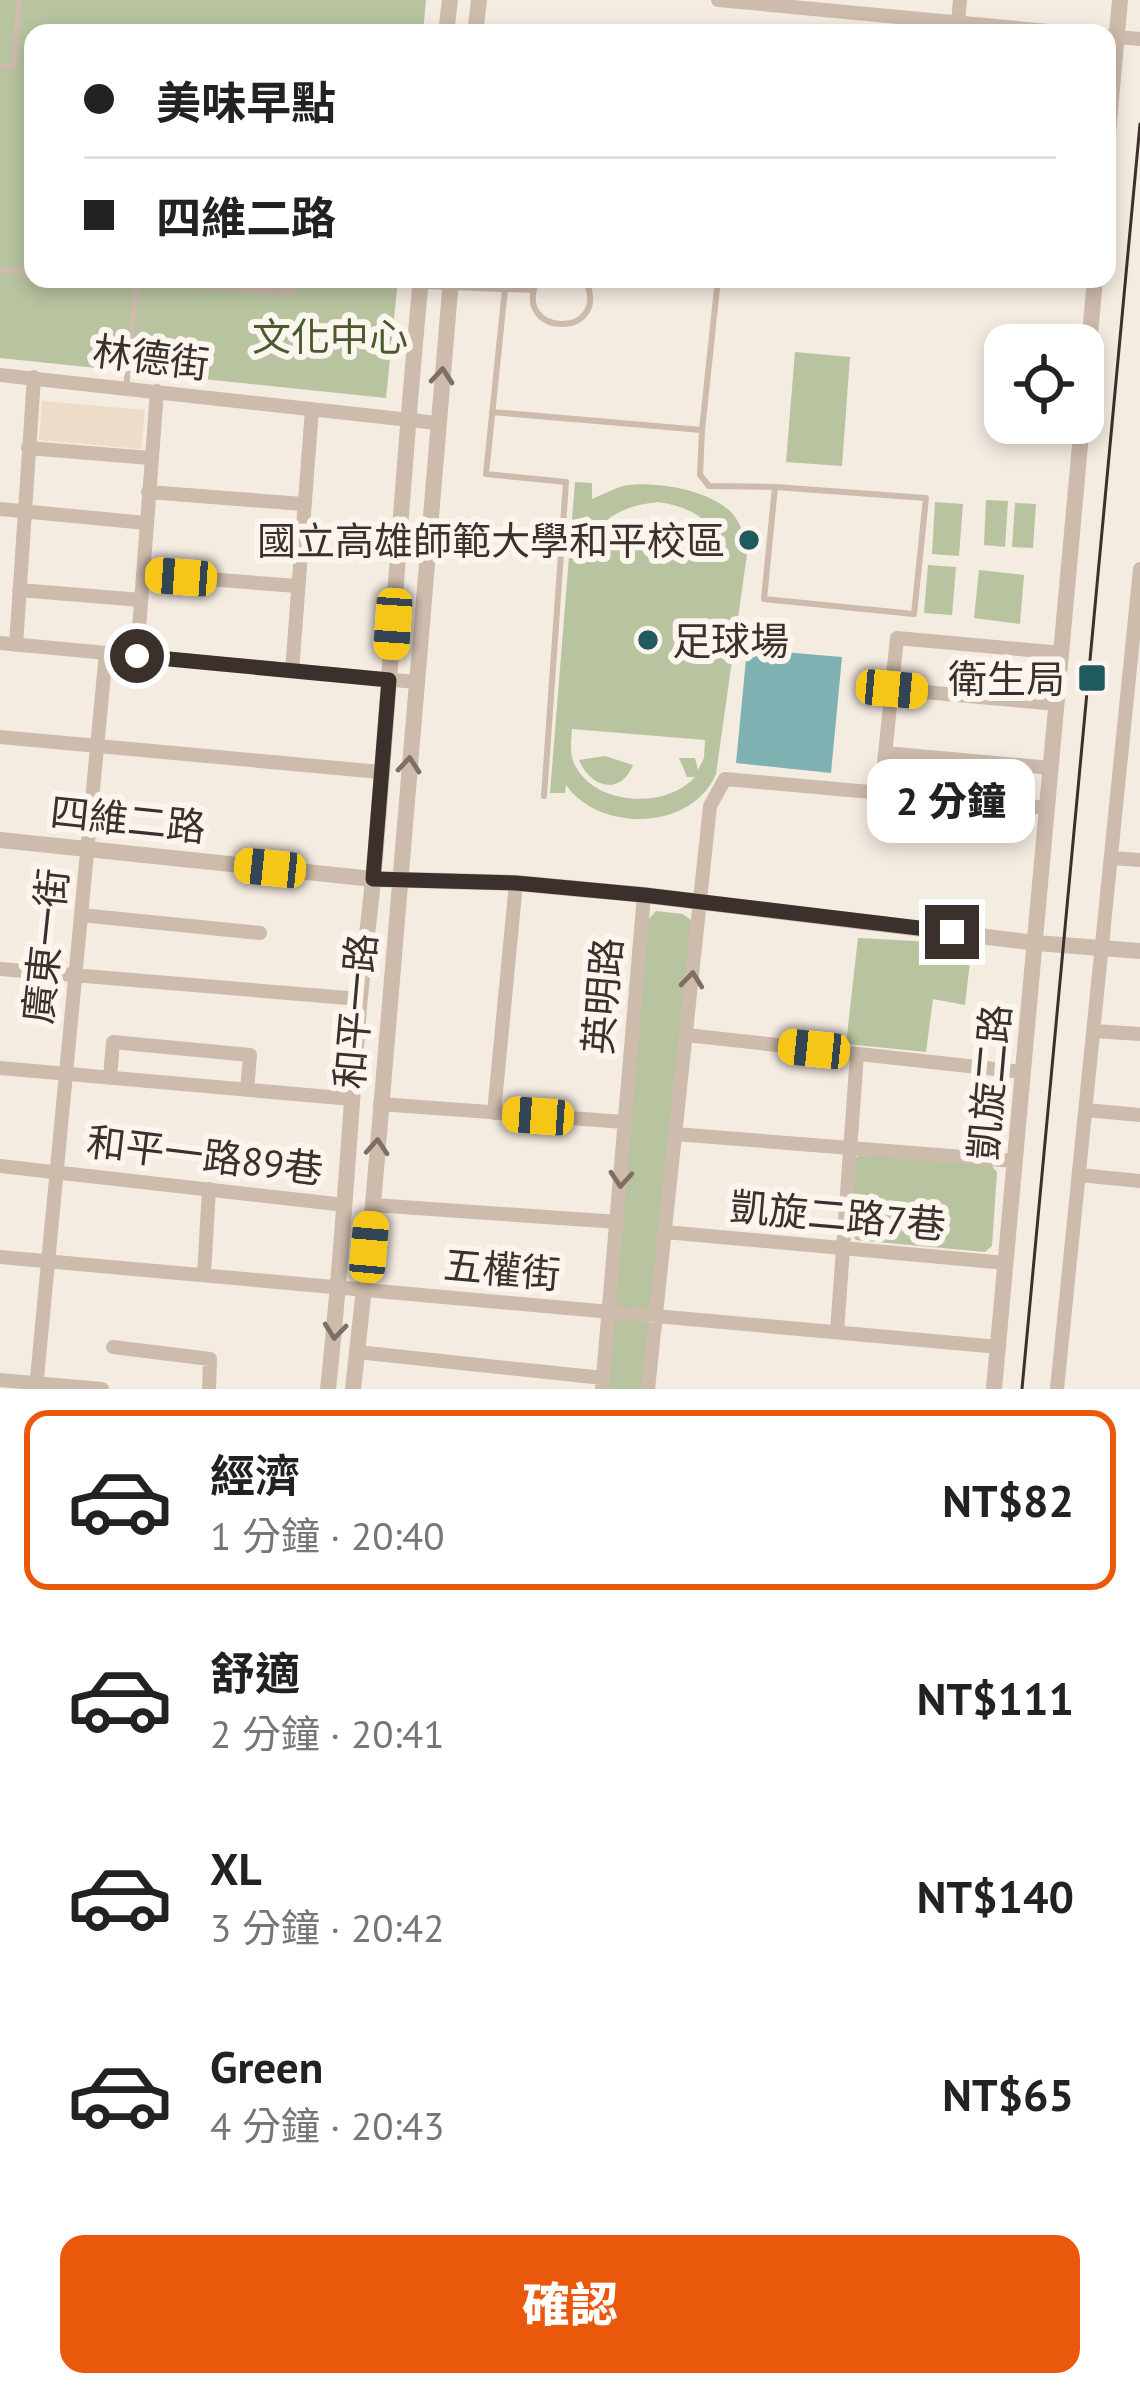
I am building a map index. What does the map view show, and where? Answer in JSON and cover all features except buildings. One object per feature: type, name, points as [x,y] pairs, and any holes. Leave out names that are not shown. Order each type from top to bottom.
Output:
[{"type":"street","points":[[718,0],[802,4],[978,24]]},
{"type":"street","points":[[958,22],[960,0]]},
{"type":"street","name":"和平一路","points":[[328,1389],[420,288]]},
{"type":"street","name":"和平一路","points":[[353,1389],[373,1205],[450,288]]},
{"type":"street","points":[[1091,324],[1094,288]]},
{"type":"street","name":"林德街","points":[[0,375],[437,423]]},
{"type":"street","points":[[34,377],[19,590],[8,644],[416,682]]},
{"type":"street","points":[[137,656],[157,392]]},
{"type":"street","points":[[292,671],[312,409]]},
{"type":"street","name":"凱旋二路","points":[[994,1389],[1080,444]]},
{"type":"street","points":[[28,448],[151,458]]},
{"type":"street","points":[[148,492],[303,504]]},
{"type":"street","points":[[0,508],[146,523]]},
{"type":"street","points":[[1057,1389],[1140,569]]},
{"type":"street","points":[[143,574],[297,586]]},
{"type":"street","points":[[19,590],[141,600]]},
{"type":"street","points":[[881,793],[897,638],[1061,653]]},
{"type":"street","name":"廣東一街","points":[[37,1386],[106,653]]},
{"type":"street","points":[[892,689],[1057,704]]},
{"type":"street","points":[[0,737],[380,772]]},
{"type":"street","points":[[885,753],[1052,768]]},
{"type":"street","points":[[648,1389],[710,806],[725,779],[1048,808]]},
{"type":"street","name":"四維二路","points":[[0,840],[373,879],[516,883],[644,895],[1036,943],[1140,951]]},
{"type":"street","points":[[1112,858],[1140,860]]},
{"type":"street","points":[[494,1113],[516,883]]},
{"type":"street","name":"英明路","points":[[603,1384],[644,895]]},
{"type":"street","points":[[81,915],[260,933]]},
{"type":"street","points":[[0,969],[360,999]]},
{"type":"street","points":[[1094,1030],[1140,1034]]},
{"type":"street","points":[[686,1035],[1023,1072]]},
{"type":"street","points":[[110,1078],[113,1042],[250,1055],[247,1090]]},
{"type":"street","points":[[837,1332],[857,1054]]},
{"type":"street","points":[[0,1068],[352,1099]]},
{"type":"street","points":[[380,1104],[624,1122]]},
{"type":"street","points":[[1086,1110],[1140,1115]]},
{"type":"street","points":[[675,1134],[1014,1161]]},
{"type":"street","name":"和平一路89巷","points":[[0,1166],[345,1205]]},
{"type":"street","points":[[1079,1175],[1140,1181]]},
{"type":"street","points":[[204,1275],[209,1189]]},
{"type":"street","points":[[373,1205],[618,1222]]},
{"type":"street","name":"凱旋二路7巷","points":[[665,1232],[1006,1263]]},
{"type":"street","name":"五權街","points":[[0,1257],[999,1347]]},
{"type":"street","points":[[113,1347],[210,1359],[209,1389]]},
{"type":"street","points":[[357,1352],[603,1384]]},
{"type":"street","points":[[0,1380],[102,1389]]},
{"type":"lane","points":[[0,65],[14,67],[19,0]]},
{"type":"lane","points":[[126,388],[135,288]]},
{"type":"lane","points":[[234,288],[295,293],[295,288]]},
{"type":"lane","points":[[495,288],[533,290],[541,316],[567,325],[589,307],[588,288]]},
{"type":"lane","points":[[717,288],[700,475],[709,486],[775,487],[926,497],[914,614],[764,598],[775,487]]},
{"type":"lane","points":[[504,289],[486,474],[566,482],[544,796]]},
{"type":"lane","points":[[492,412],[702,430]]},
{"type":"green space","name":"文化中心","points":[[0,0],[426,0],[424,24],[24,24],[24,288],[397,288],[386,398],[0,358]]},
{"type":"green space","points":[[795,352],[850,357],[842,466],[786,462]]},
{"type":"green space","points":[[575,482],[592,483],[592,499],[640,484],[686,490],[715,500],[738,521],[747,554],[716,774],[687,807],[645,819],[600,812],[566,785],[565,793],[550,793]],"holes":[[[658,502],[699,516],[714,531],[722,551],[590,539],[619,512]],[[572,729],[705,740],[704,758],[698,770],[695,758],[679,758],[687,777],[695,777],[668,794],[633,799],[615,796],[586,780],[576,767],[571,754]]]},
{"type":"green space","points":[[986,500],[1008,501],[1005,547],[984,545]]},
{"type":"green space","points":[[935,502],[963,504],[959,556],[932,554]]},
{"type":"green space","points":[[1015,503],[1036,504],[1033,548],[1012,547]]},
{"type":"green space","points":[[928,565],[956,567],[952,615],[924,613]]},
{"type":"green space","points":[[979,570],[1024,575],[1020,624],[974,618]]},
{"type":"green space","points":[[605,756],[633,765],[621,782],[597,782],[579,760]]},
{"type":"green space","points":[[656,911],[683,914],[692,921],[642,1389],[601,1389],[648,920]]},
{"type":"green space","points":[[858,938],[972,944],[965,1005],[933,999],[926,1052],[846,1044]]},
{"type":"green space","points":[[861,1154],[991,1165],[997,1172],[992,1246],[985,1252],[856,1240],[851,1233],[855,1159]]},
{"type":"shaded area","points":[[42,401],[145,410],[141,449],[39,440]]},
{"type":"water","points":[[747,649],[842,657],[831,773],[736,763]]},
{"type":"tram line","points":[[1022,1389],[1140,124]]},
{"type":"place","name":"國立高雄師範大學和平校區","points":[[749,540]]},
{"type":"place","name":"足球場","points":[[648,640]]},
{"type":"place","name":"衛生局","points":[[1092,678]]},
{"type":"route","points":[[137,656],[389,680],[373,879],[516,883],[952,932]]}]
